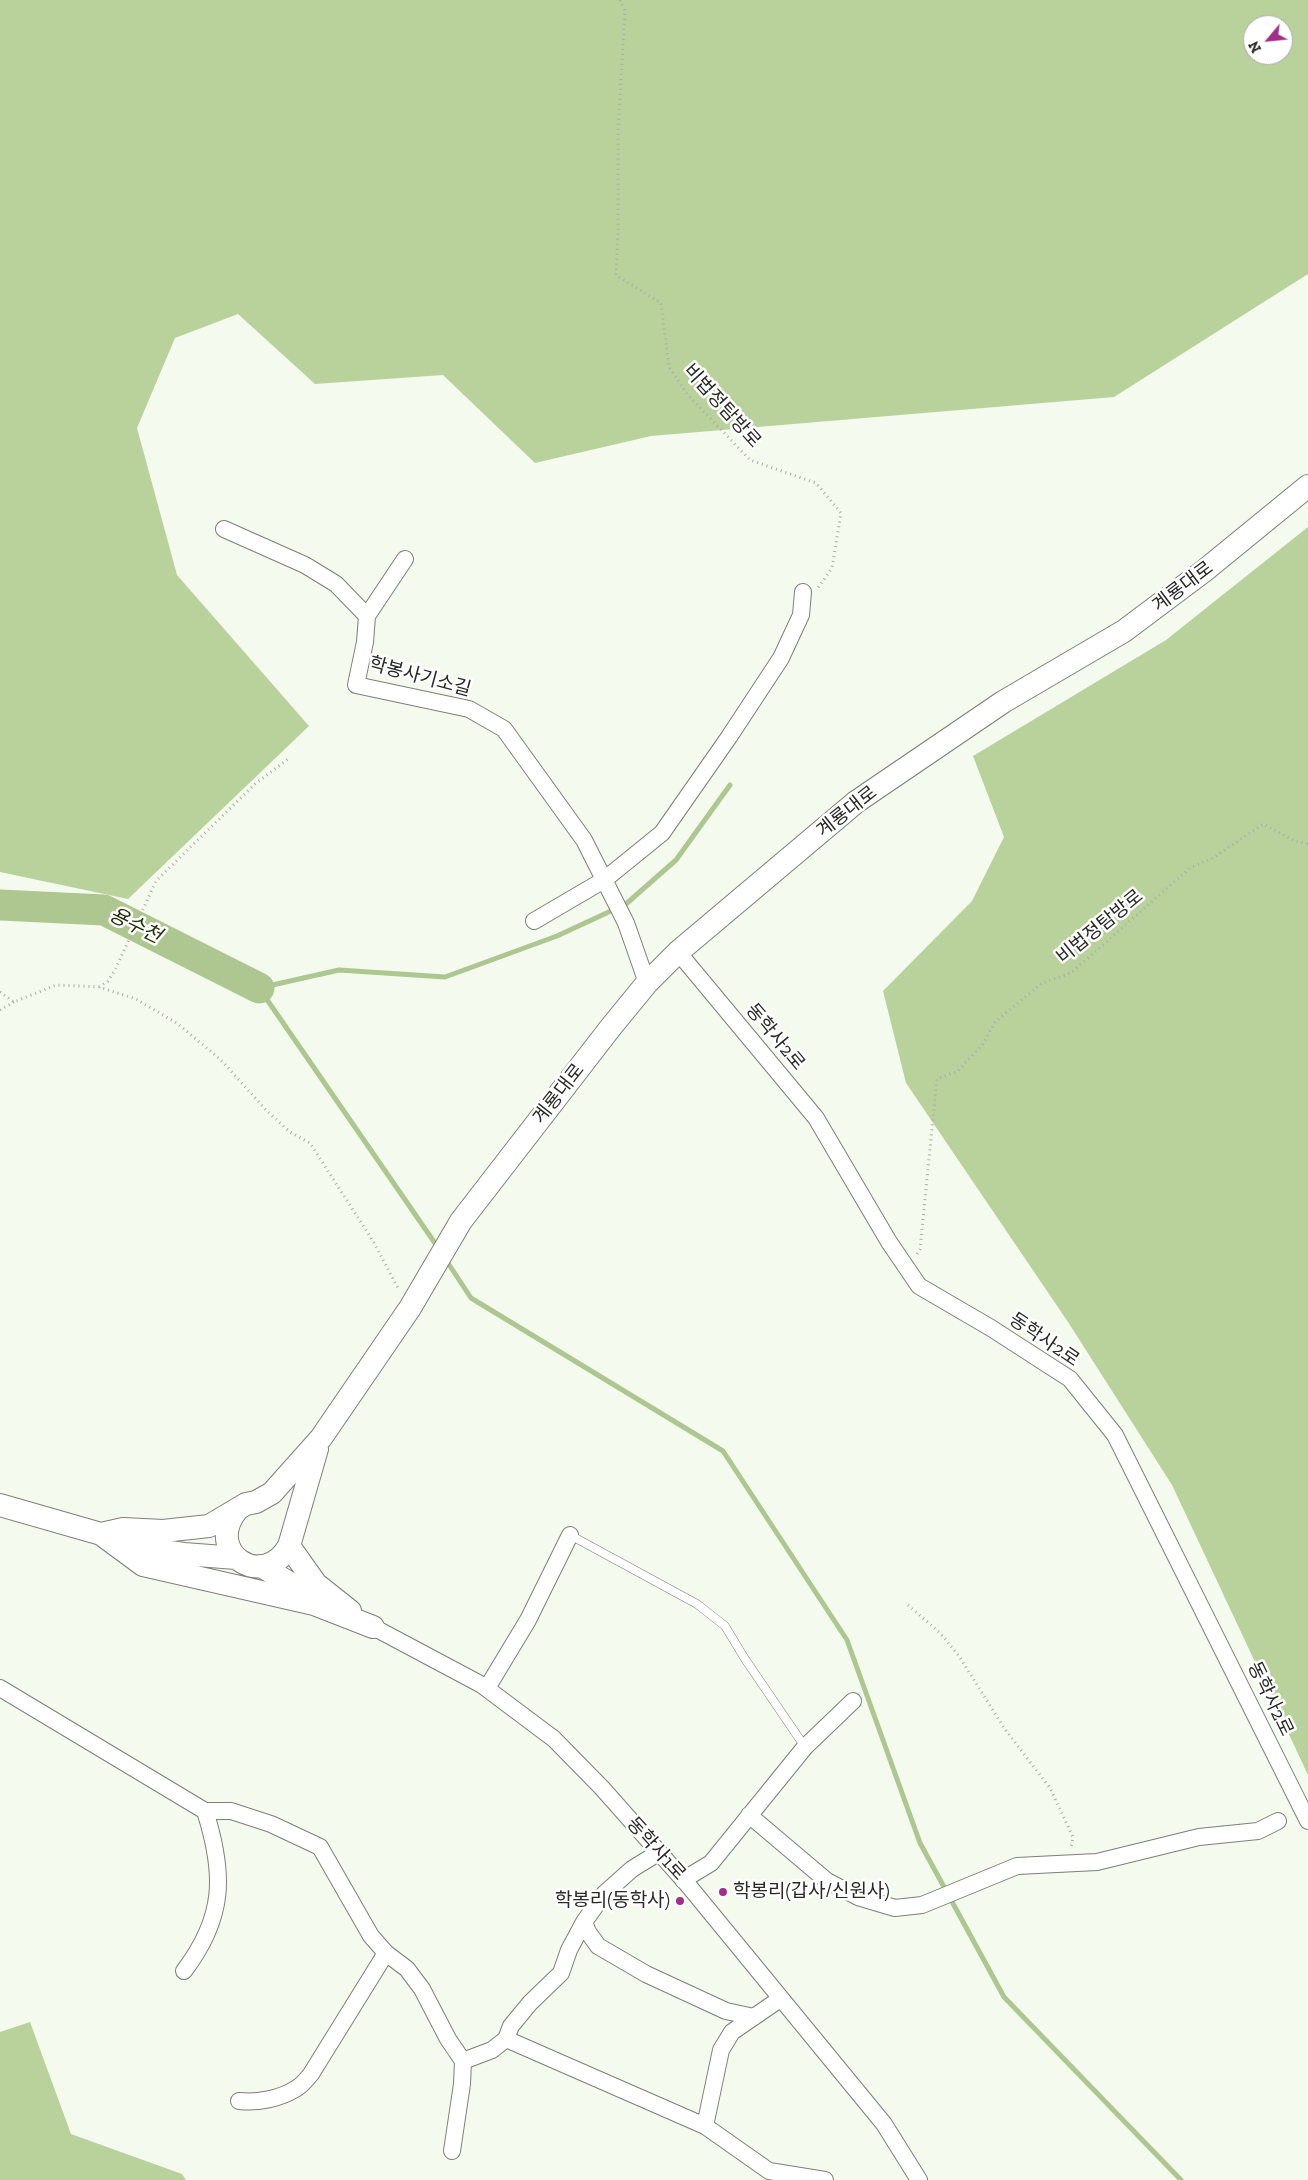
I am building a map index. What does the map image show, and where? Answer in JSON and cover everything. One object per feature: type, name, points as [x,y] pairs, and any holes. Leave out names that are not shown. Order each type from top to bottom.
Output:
[{"type":"street","name":"계룡대로","points":[[410,1308],[421,1286],[461,1221],[647,983],[678,952],[856,802],[1003,702],[1124,631],[1204,571],[1308,486]]},
{"type":"street","points":[[224,529],[305,565],[336,584],[367,616],[405,559]]},
{"type":"street","points":[[534,921],[604,880],[662,833],[781,658],[801,615],[803,592]]},
{"type":"street","name":"학봉사기소길","points":[[367,616],[366,642],[356,685],[469,710],[504,729],[584,840],[626,923],[647,983]]},
{"type":"street","name":"동학사2로","points":[[678,952],[816,1118],[858,1191],[919,1286],[991,1328],[1070,1379],[1115,1435],[1308,1821]]},
{"type":"street","points":[[109,1539],[123,1529],[163,1532],[209,1526],[272,1493],[321,1438],[410,1308]]},
{"type":"street","points":[[321,1438],[290,1540],[284,1555],[276,1562],[261,1566],[245,1564],[236,1558],[226,1539],[228,1523],[246,1506],[267,1503],[277,1507],[289,1524],[290,1540],[316,1584],[338,1603],[373,1627]]},
{"type":"street","points":[[0,1505],[151,1550],[236,1558]]},
{"type":"street","points":[[486,1688],[528,1620],[570,1535]]},
{"type":"street","points":[[109,1539],[143,1565],[314,1604],[373,1627]]},
{"type":"street","points":[[261,1566],[288,1582],[314,1604]]},
{"type":"street","name":"동학사1로","points":[[373,1627],[486,1688],[554,1739],[602,1788],[684,1880],[884,2124],[920,2180]]},
{"type":"street","points":[[0,1688],[205,1811],[230,1811],[271,1824],[320,1847],[371,1936],[386,1953],[407,1969],[422,1990],[448,2039],[463,2061],[461,2092],[452,2151]]},
{"type":"street","points":[[684,1880],[711,1863],[805,1747],[853,1701]]},
{"type":"street","points":[[184,1971],[200,1950],[218,1902],[218,1866],[212,1833],[205,1811]]},
{"type":"street","points":[[749,1815],[827,1881],[858,1898],[895,1908],[922,1905],[1017,1866],[1097,1862],[1200,1837],[1258,1831],[1278,1821]]},
{"type":"street","points":[[463,2061],[492,2050],[506,2039],[510,2026],[530,2003],[561,1973],[569,1950],[584,1922],[604,1894],[632,1869],[658,1853]]},
{"type":"street","points":[[584,1922],[588,1932],[598,1946],[646,1974],[726,2011],[754,2017]]},
{"type":"street","points":[[239,2101],[254,2102],[274,2097],[297,2088],[311,2074],[386,1953]]},
{"type":"street","points":[[705,2126],[721,2050],[732,2032],[780,1999]]},
{"type":"street","points":[[506,2039],[705,2126],[768,2171],[825,2180]]},
{"type":"lane","points":[[570,1535],[697,1604],[725,1626],[745,1659],[805,1747]]},
{"type":"path","name":"비법정탐방로","points":[[620,0],[626,11],[618,133],[616,275],[660,303],[669,367],[687,394],[712,421],[750,460],[816,483],[841,513],[832,568],[801,615]]},
{"type":"path","points":[[99,987],[108,981],[115,970],[156,881],[175,860],[255,784],[288,759]]},
{"type":"path","name":"비법정탐방로","points":[[909,1272],[920,1249],[937,1079],[958,1071],[983,1044],[995,1022],[1042,983],[1071,973],[1190,868],[1213,858],[1263,824],[1295,841],[1308,844]]},
{"type":"path","points":[[0,1010],[14,1002],[56,985],[99,987],[136,999],[178,1024],[221,1060],[267,1111],[290,1132],[310,1143],[373,1240],[398,1286],[399,1296],[410,1308]]},
{"type":"path","points":[[0,992],[14,1002]]},
{"type":"path","points":[[908,1605],[940,1633],[959,1656],[1004,1728],[1050,1788],[1073,1837],[1067,1864]]},
{"type":"green space","points":[[0,0],[1308,0],[1308,274],[1114,397],[651,436],[535,463],[443,375],[315,384],[238,314],[175,338],[137,428],[177,575],[309,726],[128,899],[0,872]]},
{"type":"green space","points":[[1308,527],[1308,1775],[1172,1485],[1068,1322],[906,1083],[883,991],[972,901],[1004,837],[973,756],[1166,640]]},
{"type":"green space","points":[[30,2022],[71,2134],[182,2174],[186,2180],[0,2180],[0,2032]]},
{"type":"waterway","points":[[439,1249],[259,988],[339,970],[445,977],[557,936],[626,904],[676,860],[730,785]]},
{"type":"waterway","name":"용수천","points":[[0,905],[104,910],[259,988]]},
{"type":"waterway","points":[[446,1260],[471,1298],[723,1451],[847,1640],[920,1843],[1004,1997],[1181,2180]]},
{"type":"place","name":"학봉리(갑사/신원사)","points":[[723,1892]]},
{"type":"place","name":"학봉리(동학사)","points":[[680,1901]]}]
